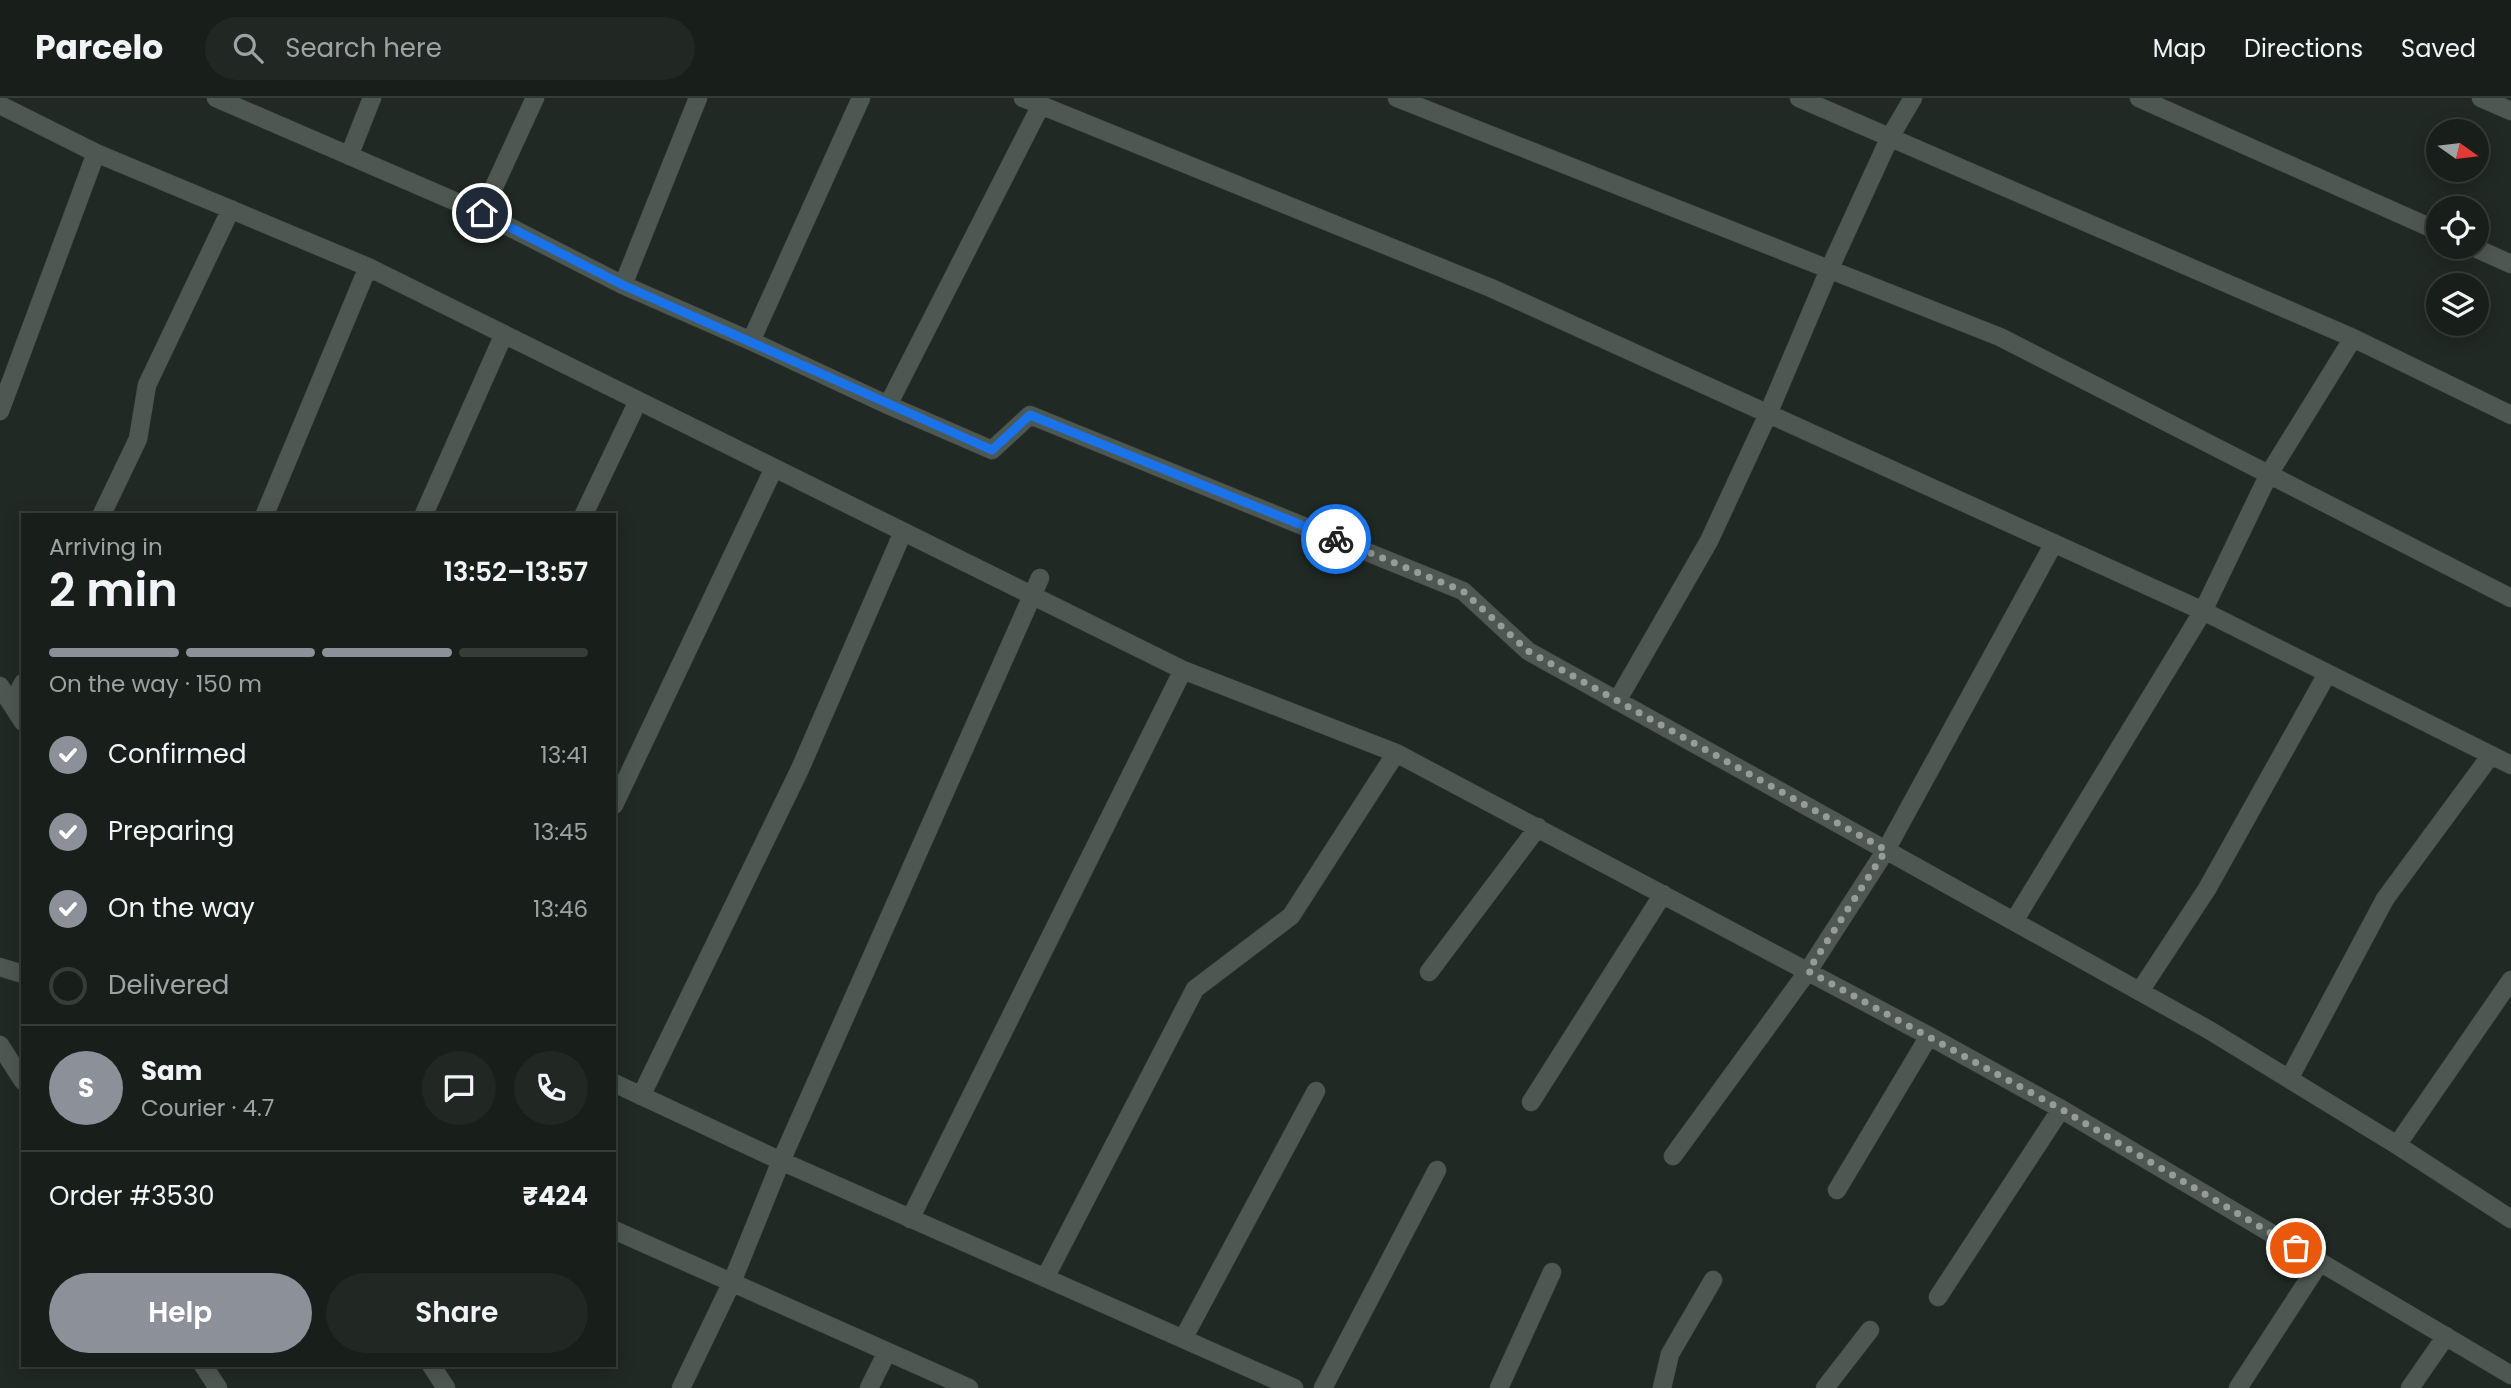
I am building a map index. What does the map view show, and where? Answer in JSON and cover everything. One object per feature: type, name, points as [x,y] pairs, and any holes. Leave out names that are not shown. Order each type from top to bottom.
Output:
[{"type":"street","points":[[216,98],[482,213],[623,285],[992,450],[1030,415],[1463,591],[1528,651],[2140,991],[2398,1145],[2511,1219]]},
{"type":"street","points":[[349,156],[372,98]]},
{"type":"street","points":[[482,213],[535,98]]},
{"type":"street","points":[[623,285],[698,98]]},
{"type":"street","points":[[751,341],[861,98]]},
{"type":"street","points":[[1023,98],[1492,288],[2203,611],[2511,765]]},
{"type":"street","points":[[1397,98],[2000,337],[2511,598]]},
{"type":"street","points":[[1799,98],[2353,338],[2511,415]]},
{"type":"street","points":[[1617,701],[1709,541],[1889,138],[1913,98]]},
{"type":"street","points":[[2139,98],[2426,226]]},
{"type":"street","points":[[2481,98],[2511,111]]},
{"type":"street","points":[[0,105],[96,153],[368,267],[1183,670],[1396,753],[1808,971],[2061,1109],[2511,1374]]},
{"type":"street","points":[[888,405],[1041,105]]},
{"type":"street","points":[[0,411],[96,153]]},
{"type":"street","points":[[102,513],[138,439],[147,385],[231,209]]},
{"type":"street","points":[[2489,254],[2511,264]]},
{"type":"street","points":[[265,513],[368,267]]},
{"type":"street","points":[[424,513],[504,334]]},
{"type":"street","points":[[2014,921],[2203,611],[2269,474],[2353,338]]},
{"type":"street","points":[[584,513],[638,401]]},
{"type":"street","points":[[616,801],[774,468]]},
{"type":"street","points":[[642,1096],[800,769],[902,532]]},
{"type":"street","points":[[1673,1156],[1808,971],[1886,850],[2053,543]]},
{"type":"street","points":[[681,1388],[732,1282],[781,1161],[1040,578]]},
{"type":"street","points":[[910,1219],[1183,670]]},
{"type":"street","points":[[2140,991],[2207,889],[2327,674]]},
{"type":"street","points":[[0,687],[21,719]]},
{"type":"street","points":[[12,705],[21,687]]},
{"type":"street","points":[[1045,1278],[1195,989],[1291,916],[1396,753]]},
{"type":"street","points":[[2289,1079],[2385,899],[2491,755]]},
{"type":"street","points":[[1429,972],[1538,827]]},
{"type":"street","points":[[1531,1102],[1663,894]]},
{"type":"street","points":[[0,967],[21,973]]},
{"type":"street","points":[[2398,1145],[2511,980]]},
{"type":"street","points":[[1837,1190],[1929,1036]]},
{"type":"street","points":[[0,1045],[21,1078]]},
{"type":"street","points":[[616,1084],[910,1219],[1294,1388]]},
{"type":"street","points":[[1183,1339],[1317,1091]]},
{"type":"street","points":[[1938,1297],[2061,1109]]},
{"type":"street","points":[[1323,1388],[1437,1170]]},
{"type":"street","points":[[616,1231],[969,1388]]},
{"type":"street","points":[[2238,1388],[2320,1262]]},
{"type":"street","points":[[1499,1388],[1552,1272]]},
{"type":"street","points":[[1661,1388],[1670,1354],[1713,1280]]},
{"type":"street","points":[[1825,1388],[1870,1331]]},
{"type":"street","points":[[2410,1388],[2446,1336]]},
{"type":"street","points":[[869,1388],[887,1352]]},
{"type":"street","points":[[205,1367],[218,1388]]},
{"type":"street","points":[[432,1367],[446,1388]]},
{"type":"way so far","points":[[1336,539],[1463,591],[1528,651],[1886,850],[1808,971],[2061,1109],[2296,1248]]},
{"type":"route","points":[[482,213],[623,285],[992,450],[1030,415],[1336,539]]}]
